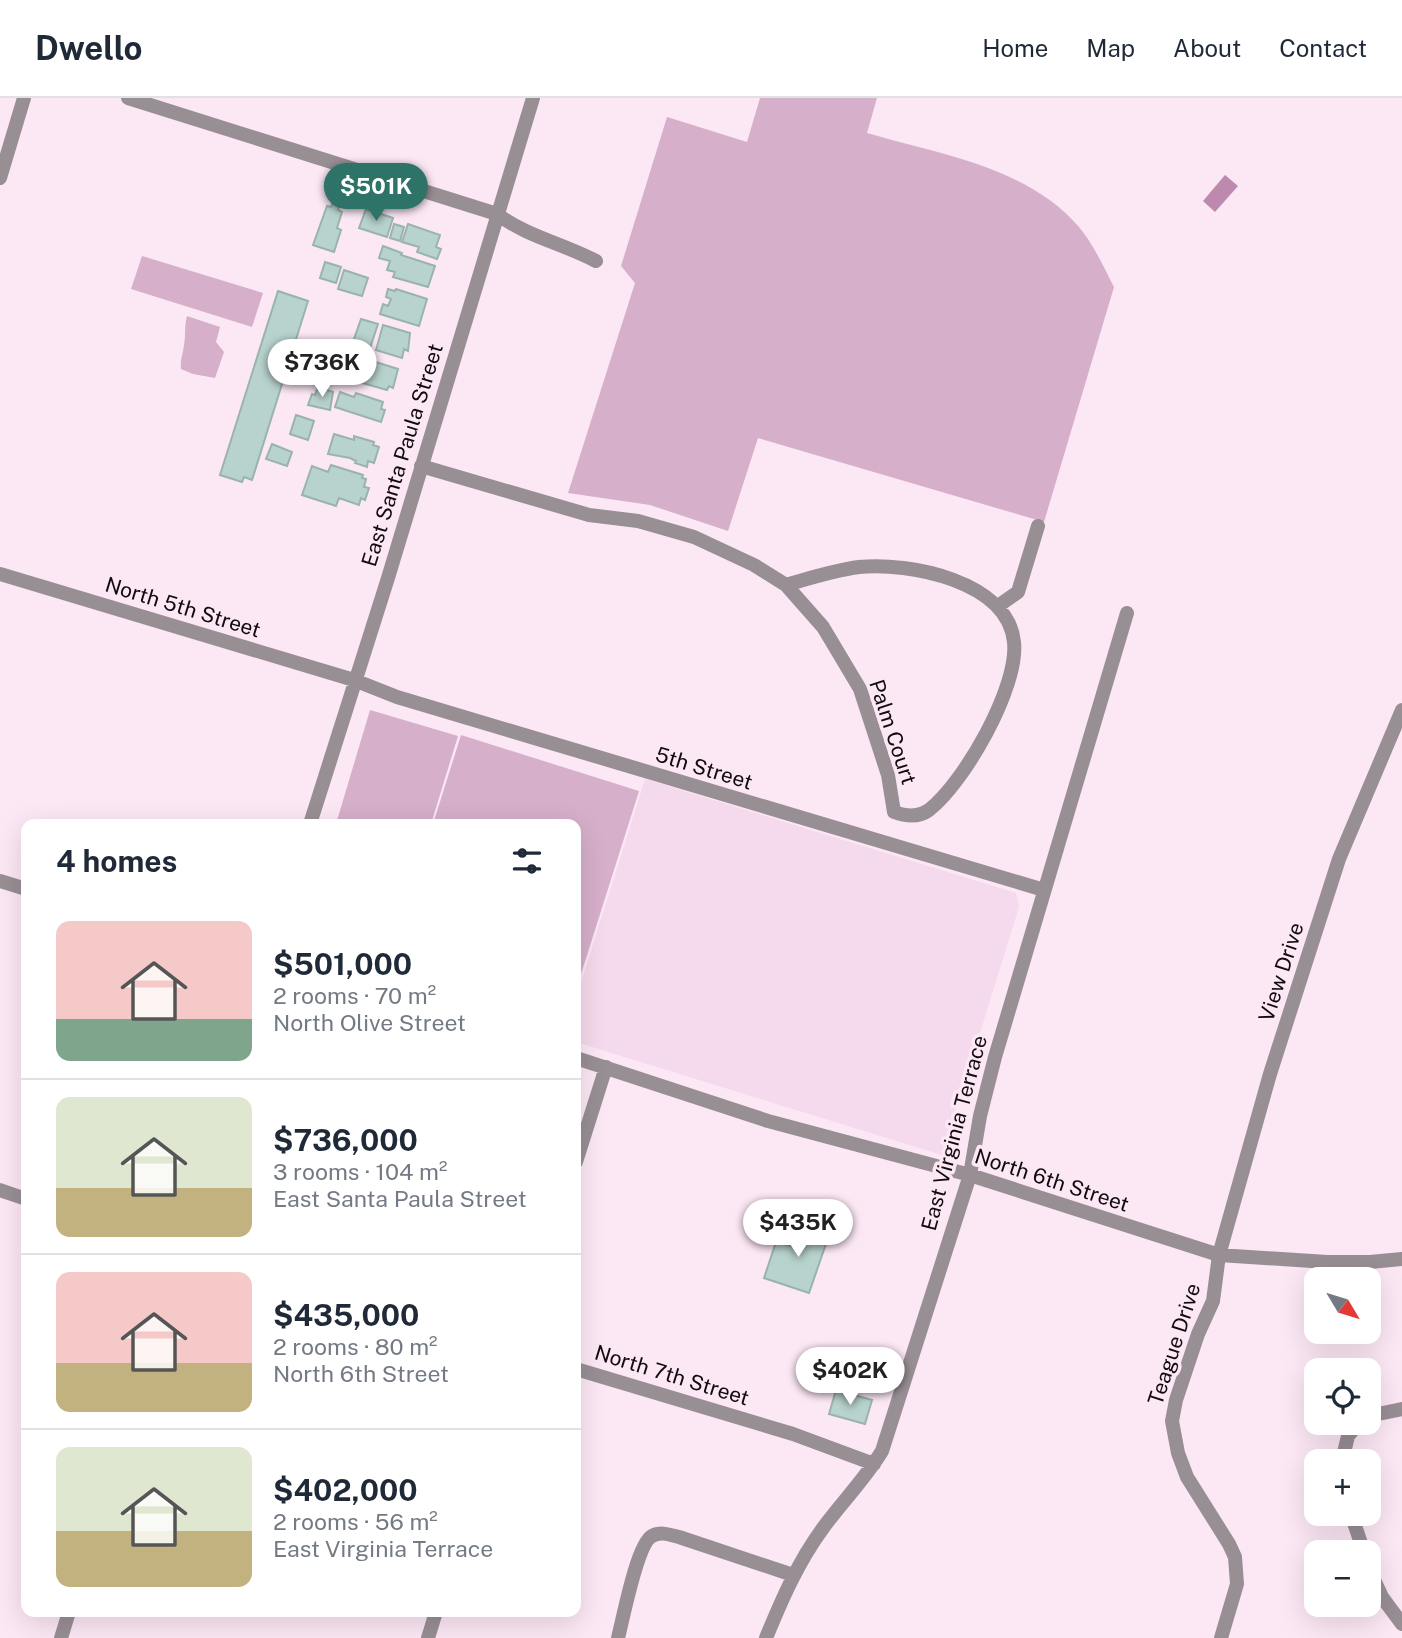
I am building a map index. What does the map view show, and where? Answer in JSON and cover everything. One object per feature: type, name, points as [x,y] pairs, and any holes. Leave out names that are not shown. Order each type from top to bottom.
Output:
[{"type":"street","points":[[0,177],[24,98]]},
{"type":"street","points":[[128,98],[497,214],[513,226],[596,261]]},
{"type":"street","name":"East Santa Paula Street","points":[[312,819],[533,98]]},
{"type":"street","name":"Palm Court","points":[[421,466],[589,515],[638,521],[694,537],[754,565],[786,585],[823,627],[843,657],[860,690],[873,726],[888,775],[894,812],[907,817],[927,812],[981,746],[1002,697],[1014,647],[1009,623],[998,606]]},
{"type":"street","points":[[786,585],[862,567],[915,569],[966,586],[998,606],[1018,592],[1038,526]]},
{"type":"street","name":"North 5th Street","points":[[0,574],[354,680]]},
{"type":"street","name":"East Virginia Terrace","points":[[766,1638],[793,1575],[824,1527],[882,1451],[970,1175],[979,1116],[1127,613]]},
{"type":"street","name":"5th Street","points":[[354,680],[397,697],[1044,890]]},
{"type":"street","name":"View Drive","points":[[1219,1255],[1270,1074],[1339,859],[1402,710]]},
{"type":"street","points":[[0,881],[21,887]]},
{"type":"street","name":"North 6th Street","points":[[581,1060],[768,1121],[970,1175],[1219,1255],[1327,1262],[1402,1259]]},
{"type":"street","points":[[581,1146],[606,1067]]},
{"type":"street","points":[[0,1190],[21,1197]]},
{"type":"street","name":"Teague Drive","points":[[1219,1255],[1213,1301],[1198,1334],[1176,1400],[1172,1421],[1178,1453],[1187,1477],[1235,1557],[1237,1584],[1221,1638]]},
{"type":"street","name":"North 7th Street","points":[[581,1370],[793,1434],[874,1464]]},
{"type":"street","points":[[1381,1413],[1402,1409]]},
{"type":"street","points":[[618,1638],[642,1547],[654,1534],[679,1537],[793,1575]]},
{"type":"street","points":[[1381,1595],[1402,1624]]},
{"type":"street","points":[[61,1638],[67,1617]]},
{"type":"street","points":[[428,1638],[434,1617]]},
{"type":"shaded area","points":[[760,98],[877,98],[867,133],[952,156],[1008,176],[1058,207],[1089,241],[1114,287],[1044,522],[758,438],[728,531],[650,505],[568,493],[635,283],[621,266],[667,117],[747,142]]},
{"type":"shaded area","points":[[1225,175],[1238,186],[1215,212],[1203,201]]},
{"type":"shaded area","points":[[142,256],[263,293],[252,327],[131,289]]},
{"type":"shaded area","points":[[187,316],[220,327],[216,342],[224,352],[215,378],[181,369]]},
{"type":"shaded area","points":[[370,710],[458,736],[433,819],[337,819]]},
{"type":"shaded area","points":[[461,735],[639,791],[581,974],[581,819],[435,819]]},
{"type":"shaded area","points":[[645,779],[1016,893],[1019,907],[942,1155],[581,1044],[581,983]]},
{"type":"building","points":[[332,204],[342,212],[337,228],[341,230],[334,252],[313,245],[327,206],[331,207]]},
{"type":"building","points":[[366,209],[393,218],[387,237],[359,228]]},
{"type":"building","points":[[394,224],[404,227],[400,241],[390,238]]},
{"type":"building","points":[[408,224],[440,235],[436,247],[441,249],[437,259],[417,252],[419,247],[402,242]]},
{"type":"building","points":[[383,246],[435,266],[428,287],[393,277],[395,272],[387,270],[390,261],[379,258]]},
{"type":"building","points":[[325,262],[341,267],[336,283],[320,278]]},
{"type":"building","points":[[344,270],[368,278],[362,296],[338,289]]},
{"type":"building","points":[[388,289],[427,299],[419,326],[380,314],[383,304],[388,306],[391,299],[386,297]]},
{"type":"building","points":[[278,291],[308,301],[252,480],[244,477],[242,482],[220,475]]},
{"type":"building","points":[[361,319],[378,324],[370,348],[353,342]]},
{"type":"building","points":[[383,325],[410,333],[408,351],[404,349],[402,358],[376,350]]},
{"type":"building","points":[[326,346],[346,352],[338,380],[318,374]]},
{"type":"building","points":[[363,358],[398,369],[393,388],[389,386],[387,390],[352,380],[355,372],[358,373]]},
{"type":"building","points":[[318,387],[333,392],[330,410],[308,405]]},
{"type":"building","points":[[340,392],[354,397],[356,393],[383,402],[381,409],[385,410],[381,422],[335,407]]},
{"type":"building","points":[[296,415],[314,421],[308,440],[290,434]]},
{"type":"building","points":[[334,434],[374,442],[373,445],[379,447],[374,463],[368,461],[367,467],[350,458],[328,454]]},
{"type":"building","points":[[272,444],[292,452],[287,466],[266,459]]},
{"type":"building","points":[[331,465],[363,475],[362,478],[366,479],[364,487],[369,488],[365,500],[361,498],[359,505],[339,498],[336,506],[302,495],[312,466],[328,472]]},
{"type":"building","points":[[798,1224],[829,1235],[809,1293],[764,1278],[776,1242],[791,1246]]},
{"type":"building","points":[[836,1390],[872,1400],[865,1424],[829,1414]]}]
